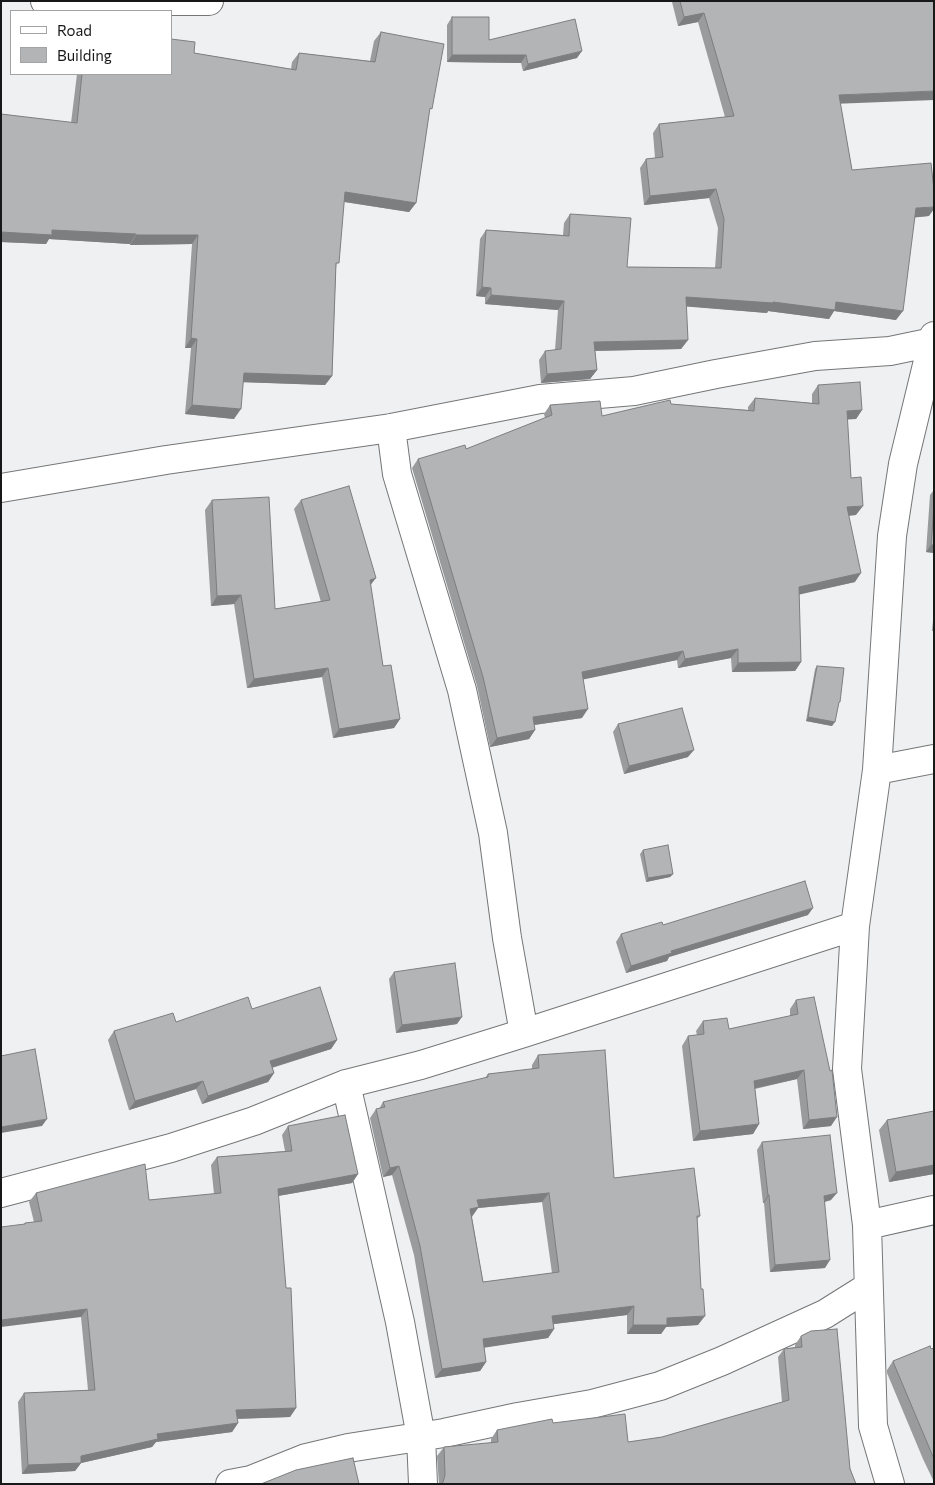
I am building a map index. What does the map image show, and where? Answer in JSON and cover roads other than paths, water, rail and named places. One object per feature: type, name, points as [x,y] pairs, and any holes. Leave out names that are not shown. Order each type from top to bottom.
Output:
[{"type":"street","points":[[45,1],[209,1]]},
{"type":"street","points":[[1,488],[166,460],[391,428],[540,399],[634,391],[815,356],[890,351],[933,339],[903,464],[892,536],[877,770],[855,926],[847,1069],[867,1225],[873,1426],[890,1484]]},
{"type":"street","points":[[391,428],[397,474],[462,690],[494,833],[507,938],[524,1033]]},
{"type":"street","points":[[877,770],[934,759]]},
{"type":"street","points":[[1,1193],[170,1148],[254,1121],[346,1084],[421,1065],[855,926]]},
{"type":"street","points":[[346,1084],[400,1322],[422,1437],[423,1484]]},
{"type":"street","points":[[867,1225],[934,1210]]},
{"type":"street","points":[[230,1484],[250,1480],[306,1458],[348,1448],[422,1437],[592,1404],[660,1386],[722,1361],[825,1314],[868,1287]]}]
